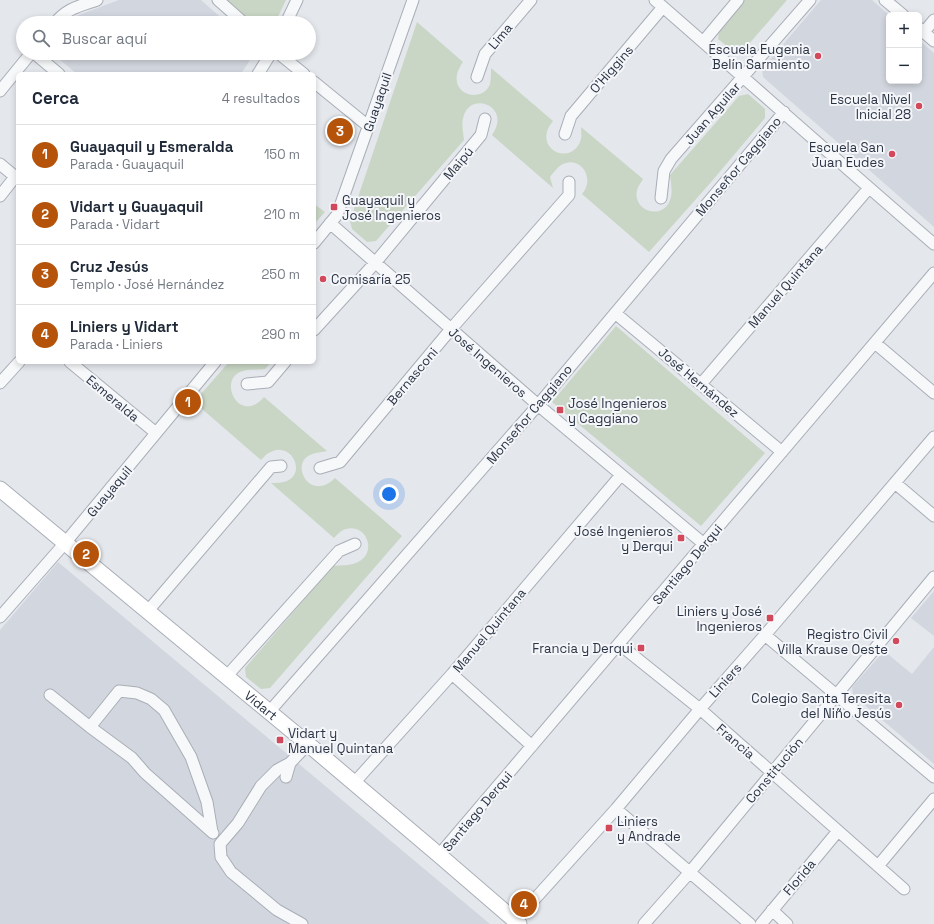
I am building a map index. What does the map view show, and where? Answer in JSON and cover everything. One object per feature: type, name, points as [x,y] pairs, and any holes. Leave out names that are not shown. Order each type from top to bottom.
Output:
[{"type":"street","points":[[60,16],[72,9],[97,0]]},
{"type":"street","points":[[218,0],[236,16]]},
{"type":"street","points":[[289,16],[297,0]]},
{"type":"street","name":"Guayaquil","points":[[316,240],[337,215],[413,0]]},
{"type":"street","name":"Lima","points":[[477,77],[485,54],[531,0]]},
{"type":"street","points":[[703,42],[738,0]]},
{"type":"street","name":"Juan Aguilar","points":[[661,198],[664,170],[671,159],[810,0]]},
{"type":"street","points":[[885,0],[899,12]]},
{"type":"street","points":[[659,4],[934,244]]},
{"type":"street","name":"O'Higgins","points":[[565,134],[571,116],[659,4]]},
{"type":"street","points":[[922,29],[934,20]]},
{"type":"street","points":[[922,31],[934,41]]},
{"type":"street","points":[[0,91],[25,60]]},
{"type":"street","points":[[42,60],[57,72]]},
{"type":"street","points":[[259,72],[267,60]]},
{"type":"street","points":[[287,60],[302,72]]},
{"type":"street","points":[[316,84],[368,126]]},
{"type":"street","name":"Monseñor Caggiano","points":[[269,712],[538,405],[784,112]]},
{"type":"street","name":"Maipú","points":[[316,328],[375,263],[481,135],[484,119]]},
{"type":"street","points":[[0,164],[16,178],[0,196]]},
{"type":"street","name":"Bernasconi","points":[[320,468],[340,462],[451,329],[569,195],[569,182]]},
{"type":"street","name":"Manuel Quintana","points":[[701,384],[869,188]]},
{"type":"street","name":"José Ingenieros","points":[[330,223],[538,405],[704,544]]},
{"type":"street","name":"Santiago Derqui","points":[[439,855],[934,273]]},
{"type":"street","name":"José Hernández","points":[[615,313],[782,452]]},
{"type":"street","points":[[875,343],[934,393]]},
{"type":"street","points":[[0,383],[17,364]]},
{"type":"street","name":"Esmeralda","points":[[72,364],[156,433]]},
{"type":"street","name":"Guayaquil","points":[[0,617],[65,543],[213,364]]},
{"type":"street","points":[[247,384],[268,382],[283,364]]},
{"type":"street","name":"Liniers","points":[[517,923],[934,437]]},
{"type":"street","points":[[147,612],[271,467],[281,466]]},
{"type":"street","name":"Manuel Quintana","points":[[354,783],[452,674],[621,475]]},
{"type":"street","points":[[895,483],[934,516]]},
{"type":"street","name":"Vidart","points":[[0,489],[308,744],[517,923]]},
{"type":"street","points":[[226,677],[339,551],[355,544]]},
{"type":"street","name":"Constitución","points":[[644,924],[690,872],[934,577]]},
{"type":"street","points":[[765,635],[934,777]]},
{"type":"street","name":"Francia","points":[[619,644],[700,709],[904,890]]},
{"type":"street","points":[[452,674],[532,746]]},
{"type":"street","points":[[90,727],[119,691],[136,693],[151,699],[164,710],[191,757],[207,802],[212,832]]},
{"type":"street","points":[[50,695],[132,758],[145,773],[212,832],[220,844],[221,857],[231,872],[278,910],[302,924]]},
{"type":"street","points":[[220,844],[238,823],[261,786],[277,770],[290,763],[308,744]]},
{"type":"street","points":[[286,777],[290,763]]},
{"type":"street","points":[[878,866],[934,799]]},
{"type":"street","points":[[616,809],[750,924]]},
{"type":"street","name":"Florida","points":[[761,924],[838,831]]},
{"type":"street","points":[[772,910],[787,924]]},
{"type":"shaded area","points":[[119,0],[201,0],[219,16],[76,16]]},
{"type":"shaded area","points":[[821,0],[872,0],[886,12],[886,84],[922,84],[922,43],[934,53],[934,227],[763,77],[762,69]]},
{"type":"shaded area","points":[[60,60],[250,60],[242,72],[75,72]]},
{"type":"shaded area","points":[[58,562],[490,924],[0,924],[0,630]]},
{"type":"shaded area","points":[[934,591],[934,636],[911,618]]},
{"type":"shaded area","name":"Colegio Santa Teresita del Niño Jesús","points":[[934,647],[934,764],[853,695],[852,687],[884,651],[912,674]]},
{"type":"green space","points":[[226,0],[286,0],[278,16],[243,16]]},
{"type":"green space","points":[[743,0],[787,0],[742,52],[734,52],[718,39],[719,29]]},
{"type":"green space","points":[[417,22],[463,62],[458,73],[457,82],[465,93],[472,95],[486,91],[490,84],[491,68],[553,121],[547,131],[547,140],[550,147],[555,151],[563,153],[570,152],[577,148],[581,139],[581,127],[643,179],[637,189],[637,197],[643,208],[649,211],[655,212],[666,206],[670,200],[672,188],[670,175],[739,96],[748,94],[765,109],[765,118],[649,252],[582,194],[586,188],[587,175],[580,165],[568,162],[561,165],[550,177],[553,188],[492,135],[497,125],[497,117],[494,110],[482,103],[475,104],[468,108],[463,118],[462,128],[464,140],[376,241],[367,242],[352,229],[350,221]]},
{"type":"green space","points":[[316,205],[325,212],[316,222]]},
{"type":"green space","points":[[616,326],[765,453],[701,526],[552,402]]},
{"type":"green space","points":[[227,364],[269,364],[265,369],[243,371],[234,377],[231,384],[235,399],[240,404],[247,406],[255,404],[264,397],[327,451],[310,455],[303,461],[303,474],[306,480],[311,484],[318,486],[326,484],[335,478],[402,536],[270,688],[261,689],[246,677],[245,668],[333,566],[349,565],[358,562],[364,557],[367,552],[367,540],[364,534],[353,528],[342,530],[334,538],[271,483],[287,481],[294,475],[296,464],[289,454],[278,450],[268,453],[261,460],[194,402]]},
{"type":"place","name":"Escuela Eugenia Belín Sarmiento","points":[[818,56]]},
{"type":"place","name":"Escuela Nivel Inicial 28","points":[[919,106]]},
{"type":"place","name":"Cruz Jesús","points":[[340,131]]},
{"type":"place","name":"Escuela San Juan Eudes","points":[[892,154]]},
{"type":"place","name":"Guayaquil y José Ingenieros","points":[[334,207]]},
{"type":"place","name":"Comisaría 25","points":[[323,279]]},
{"type":"place","name":"Guayaquil y Esmeralda","points":[[188,402]]},
{"type":"place","name":"José Ingenieros y Caggiano","points":[[560,410]]},
{"type":"place","name":"José Ingenieros y Derqui","points":[[681,538]]},
{"type":"place","name":"Vidart y Guayaquil","points":[[86,554]]},
{"type":"place","name":"Liniers y José Ingenieros","points":[[770,618]]},
{"type":"place","name":"Registro Civil Villa Krause Oeste","points":[[896,641]]},
{"type":"place","name":"Francia y Derqui","points":[[641,648]]},
{"type":"place","name":"Colegio Santa Teresita del Niño Jesús","points":[[899,705]]},
{"type":"place","name":"Vidart y Manuel Quintana","points":[[280,740]]},
{"type":"place","name":"Liniers y Andrade","points":[[609,828]]},
{"type":"place","name":"Liniers y Vidart","points":[[524,904]]}]
